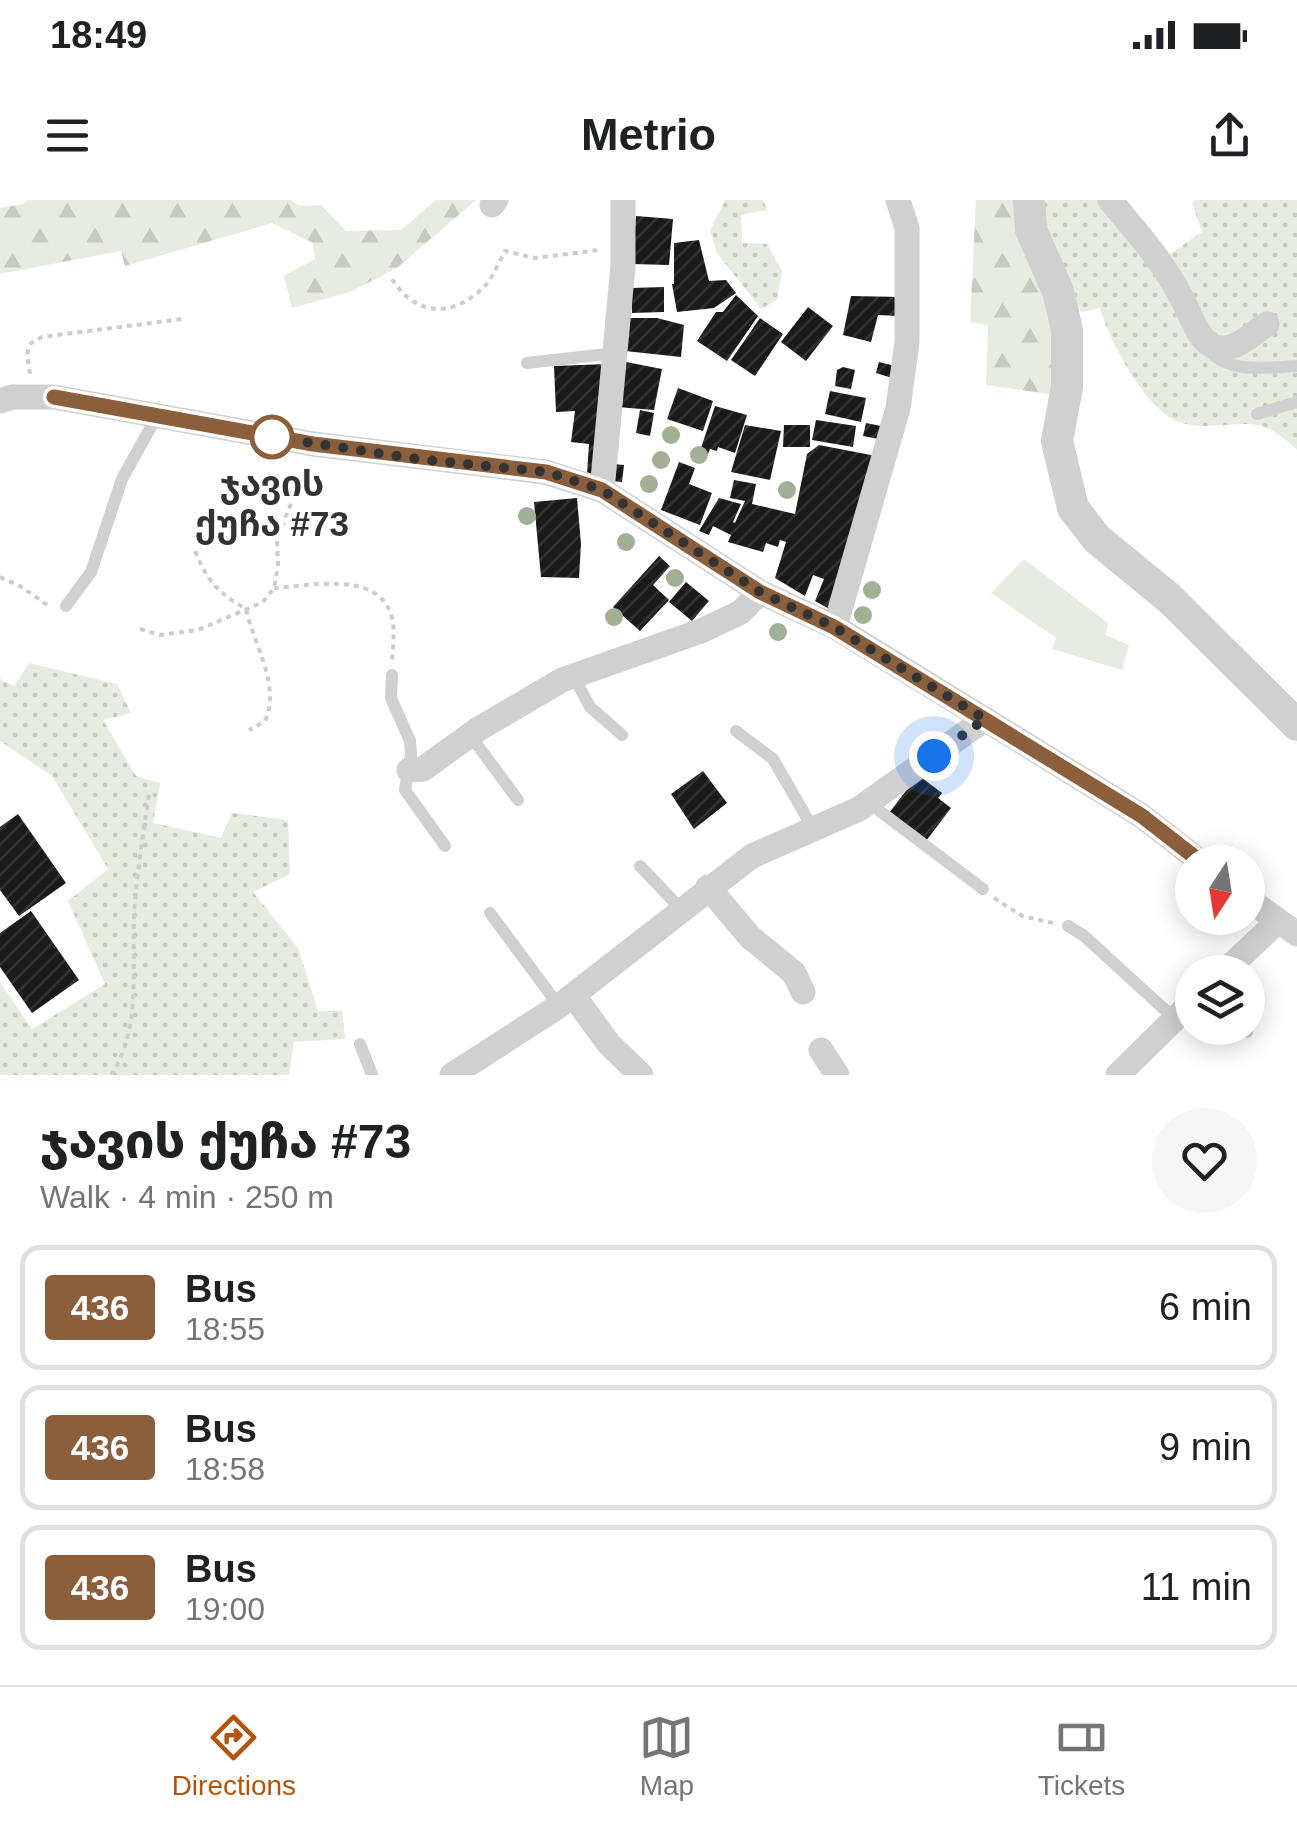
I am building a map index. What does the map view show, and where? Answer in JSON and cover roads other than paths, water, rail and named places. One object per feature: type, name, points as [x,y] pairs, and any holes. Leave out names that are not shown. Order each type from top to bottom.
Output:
[{"type":"street","points":[[602,490],[624,247],[624,200]]},
{"type":"street","points":[[834,627],[898,408],[907,342],[908,256],[907,228],[898,200]]},
{"type":"street","points":[[1029,200],[1032,230],[1058,290],[1067,330],[1067,387],[1056,441],[1072,508],[1096,539],[1169,598],[1297,725]]},
{"type":"street","points":[[1110,200],[1164,264],[1209,344],[1220,348],[1234,346],[1267,324]]},
{"type":"street","points":[[0,401],[54,397],[313,444],[546,472],[602,490],[760,592],[834,627],[985,719],[1142,816],[1179,845]]},
{"type":"street","points":[[409,770],[423,769],[470,735],[573,675],[701,631],[741,612],[760,592]]},
{"type":"street","points":[[452,1075],[490,1065],[566,1000],[752,856],[868,803],[985,719]]},
{"type":"street","points":[[708,887],[750,936],[794,973],[804,992]]},
{"type":"street","points":[[1248,955],[1287,928],[1265,912]]},
{"type":"street","points":[[566,1000],[641,1075]]},
{"type":"street","points":[[1118,1075],[1175,1020]]},
{"type":"street","points":[[821,1050],[837,1075]]},
{"type":"lane","points":[[1200,333],[1209,352],[1235,367],[1297,366]]},
{"type":"lane","points":[[527,364],[616,352]]},
{"type":"lane","points":[[1258,414],[1297,402]]},
{"type":"lane","points":[[66,606],[91,572],[122,480],[157,416]]},
{"type":"lane","points":[[392,674],[392,698],[410,742],[404,790],[445,846]]},
{"type":"lane","points":[[573,675],[590,707],[622,735]]},
{"type":"lane","points":[[736,731],[773,760],[814,830]]},
{"type":"lane","points":[[470,735],[518,800]]},
{"type":"lane","points":[[868,803],[983,888]]},
{"type":"lane","points":[[640,866],[681,909]]},
{"type":"lane","points":[[490,913],[566,1000]]},
{"type":"lane","points":[[1068,926],[1175,1004]]},
{"type":"lane","points":[[360,1044],[372,1075]]},
{"type":"place","name":"ჯავის ქუჩა #73","points":[[272,437]]}]
